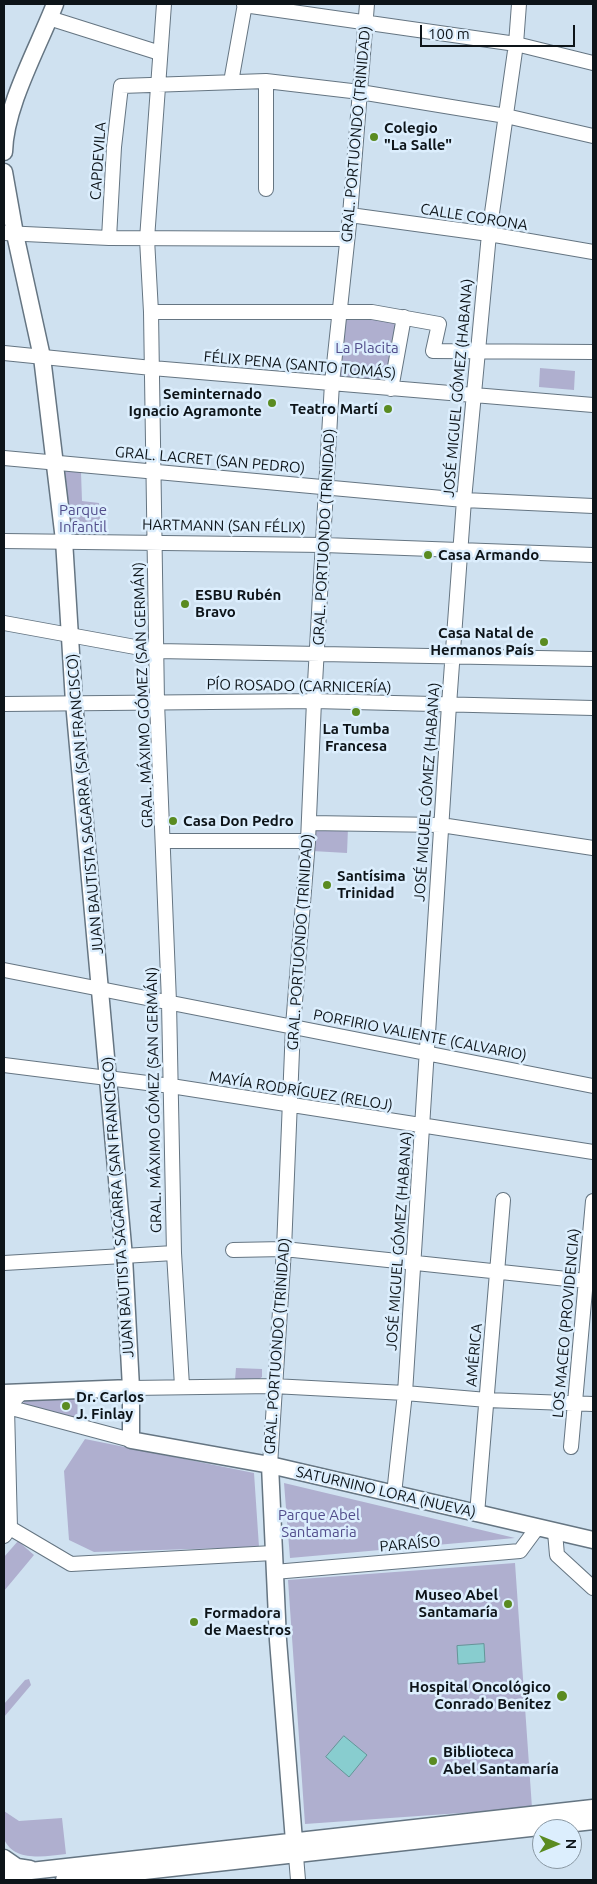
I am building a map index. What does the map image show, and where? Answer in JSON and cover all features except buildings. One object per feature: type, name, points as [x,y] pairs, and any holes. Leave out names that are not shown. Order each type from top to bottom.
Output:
[{"type":"main road","points":[[4,152],[4,136],[52,11]]},
{"type":"main road","name":"JUAN BAUTISTA SAGARRA (SAN FRANCISCO)","points":[[4,172],[9,234],[42,357],[64,540],[74,702],[124,1257],[131,1388],[131,1440]]},
{"type":"main road","points":[[5,1402],[22,1392],[131,1388]]},
{"type":"main road","name":"SATURNINO LORA (NUEVA)","points":[[131,1440],[270,1465],[593,1540]]},
{"type":"main road","name":"GRAL. PORTUONDO (TRINIDAD)","points":[[270,1465],[274,1572],[295,1847]]},
{"type":"main road","points":[[64,1880],[295,1847],[593,1808]]},
{"type":"main road","points":[[4,1874],[593,1821]]},
{"type":"main road","points":[[4,1858],[17,1867],[37,1870]]},
{"type":"street","name":"GRAL. MÁXIMO GÓMEZ (SAN GERMÁN)","points":[[164,4],[146,239],[151,312],[157,702],[169,1002],[174,1253],[182,1386]]},
{"type":"street","points":[[230,82],[244,4],[516,44],[593,63]]},
{"type":"street","name":"GRAL. PORTUONDO (TRINIDAD)","points":[[270,1465],[273,1386],[284,1249],[293,1026],[309,823],[332,383],[350,215],[367,4]]},
{"type":"street","name":"JOSÉ MIGUEL GÓMEZ (HABANA)","points":[[394,1494],[405,1392],[441,825],[464,500],[489,234],[516,44],[519,4]]},
{"type":"street","points":[[52,11],[160,53]]},
{"type":"street","points":[[266,81],[266,189]]},
{"type":"street","points":[[158,87],[266,81],[360,92],[506,116],[593,136]]},
{"type":"street","name":"CAPDEVILA","points":[[109,238],[114,147],[121,86],[158,87]]},
{"type":"street","name":"CALLE CORONA","points":[[350,215],[489,234],[593,252]]},
{"type":"street","points":[[9,234],[146,239],[347,239]]},
{"type":"street","points":[[151,312],[372,312],[439,324],[433,351],[593,352]]},
{"type":"street","points":[[392,389],[404,317]]},
{"type":"street","name":"FÉLIX PENA (SANTO TOMÁS)","points":[[4,354],[593,405]]},
{"type":"street","name":"GRAL. LACRET (SAN PEDRO)","points":[[4,458],[464,500],[593,506]]},
{"type":"street","name":"HARTMANN (SAN FÉLIX)","points":[[4,540],[324,545],[593,555]]},
{"type":"street","points":[[4,623],[157,651],[593,659]]},
{"type":"street","name":"PÍO ROSADO (CARNICERÍA)","points":[[4,704],[314,701],[593,708]]},
{"type":"street","points":[[309,823],[441,825],[593,848]]},
{"type":"street","points":[[164,840],[308,840]]},
{"type":"street","name":"PORFIRIO VALIENTE (CALVARIO)","points":[[4,970],[593,1086]]},
{"type":"street","name":"MAYÍA RODRÍGUEZ (RELOJ)","points":[[4,1065],[171,1086],[593,1152]]},
{"type":"street","name":"AMÉRICA","points":[[477,1514],[503,1200]]},
{"type":"street","name":"LOS MACEO (PROVIDENCIA)","points":[[571,1447],[593,1201]]},
{"type":"street","points":[[233,1250],[284,1249],[586,1281]]},
{"type":"street","points":[[4,1263],[174,1253]]},
{"type":"street","points":[[131,1388],[273,1386],[405,1392],[487,1400],[593,1404]]},
{"type":"street","points":[[5,1402],[6,1530],[71,1564],[273,1553]]},
{"type":"street","name":"SATURNINO LORA (NUEVA)","points":[[5,1402],[131,1440]]},
{"type":"street","name":"PARAÍSO","points":[[274,1572],[520,1551],[537,1528]]},
{"type":"street","points":[[555,1532],[557,1555],[593,1588]]},
{"type":"street","name":"GRAL. PORTUONDO (TRINIDAD)","points":[[295,1847],[298,1880]]},
{"type":"green space","name":"La Placita","points":[[344,317],[398,321],[388,381],[338,377]]},
{"type":"green space","points":[[540,368],[575,371],[574,390],[539,387]]},
{"type":"green space","name":"Parque Infantil","points":[[62,471],[81,472],[82,501],[99,503],[101,536],[67,536]]},
{"type":"green space","points":[[313,827],[348,828],[347,853],[312,851]]},
{"type":"green space","points":[[236,1368],[262,1369],[262,1377],[258,1380],[235,1380]]},
{"type":"green space","points":[[78,1393],[77,1420],[24,1407],[23,1398]]},
{"type":"green space","points":[[85,1439],[254,1473],[259,1547],[94,1552],[69,1540],[64,1471]]},
{"type":"green space","name":"Parque Abel Santamaria","points":[[284,1483],[515,1538],[290,1558]]},
{"type":"green space","points":[[18,1541],[34,1555],[4,1591],[4,1557]]},
{"type":"green space","points":[[515,1563],[532,1808],[305,1824],[288,1580]]},
{"type":"green space","points":[[29,1679],[31,1685],[4,1717],[4,1704],[25,1680]]},
{"type":"green space","points":[[4,1811],[19,1821],[62,1818],[66,1854],[32,1856],[15,1852],[4,1839]]},
{"type":"shaded area","points":[[484,1644],[485,1662],[458,1664],[457,1646]]},
{"type":"shaded area","points":[[344,1736],[367,1755],[349,1777],[326,1757]]},
{"type":"place","name":"Colegio \"La Salle\"","points":[[374,137]]},
{"type":"place","name":"Seminternado Ignacio Agramonte","points":[[272,403]]},
{"type":"place","name":"Teatro Martí","points":[[388,409]]},
{"type":"place","name":"Casa Armando","points":[[428,555]]},
{"type":"place","name":"ESBU Rubén Bravo","points":[[185,604]]},
{"type":"place","name":"Casa Natal de Hermanos País","points":[[544,642]]},
{"type":"place","name":"La Tumba Francesa","points":[[356,712]]},
{"type":"place","name":"Casa Don Pedro","points":[[173,821]]},
{"type":"place","name":"Santísima Trinidad","points":[[327,885]]},
{"type":"place","name":"Dr. Carlos J. Finlay","points":[[66,1406]]},
{"type":"place","name":"Museo Abel Santamaría","points":[[508,1604]]},
{"type":"place","name":"Formadora de Maestros","points":[[194,1622]]},
{"type":"place","name":"Hospital Oncológico Conrado Benítez","points":[[562,1696]]},
{"type":"place","name":"Biblioteca Abel Santamaría","points":[[433,1761]]}]
